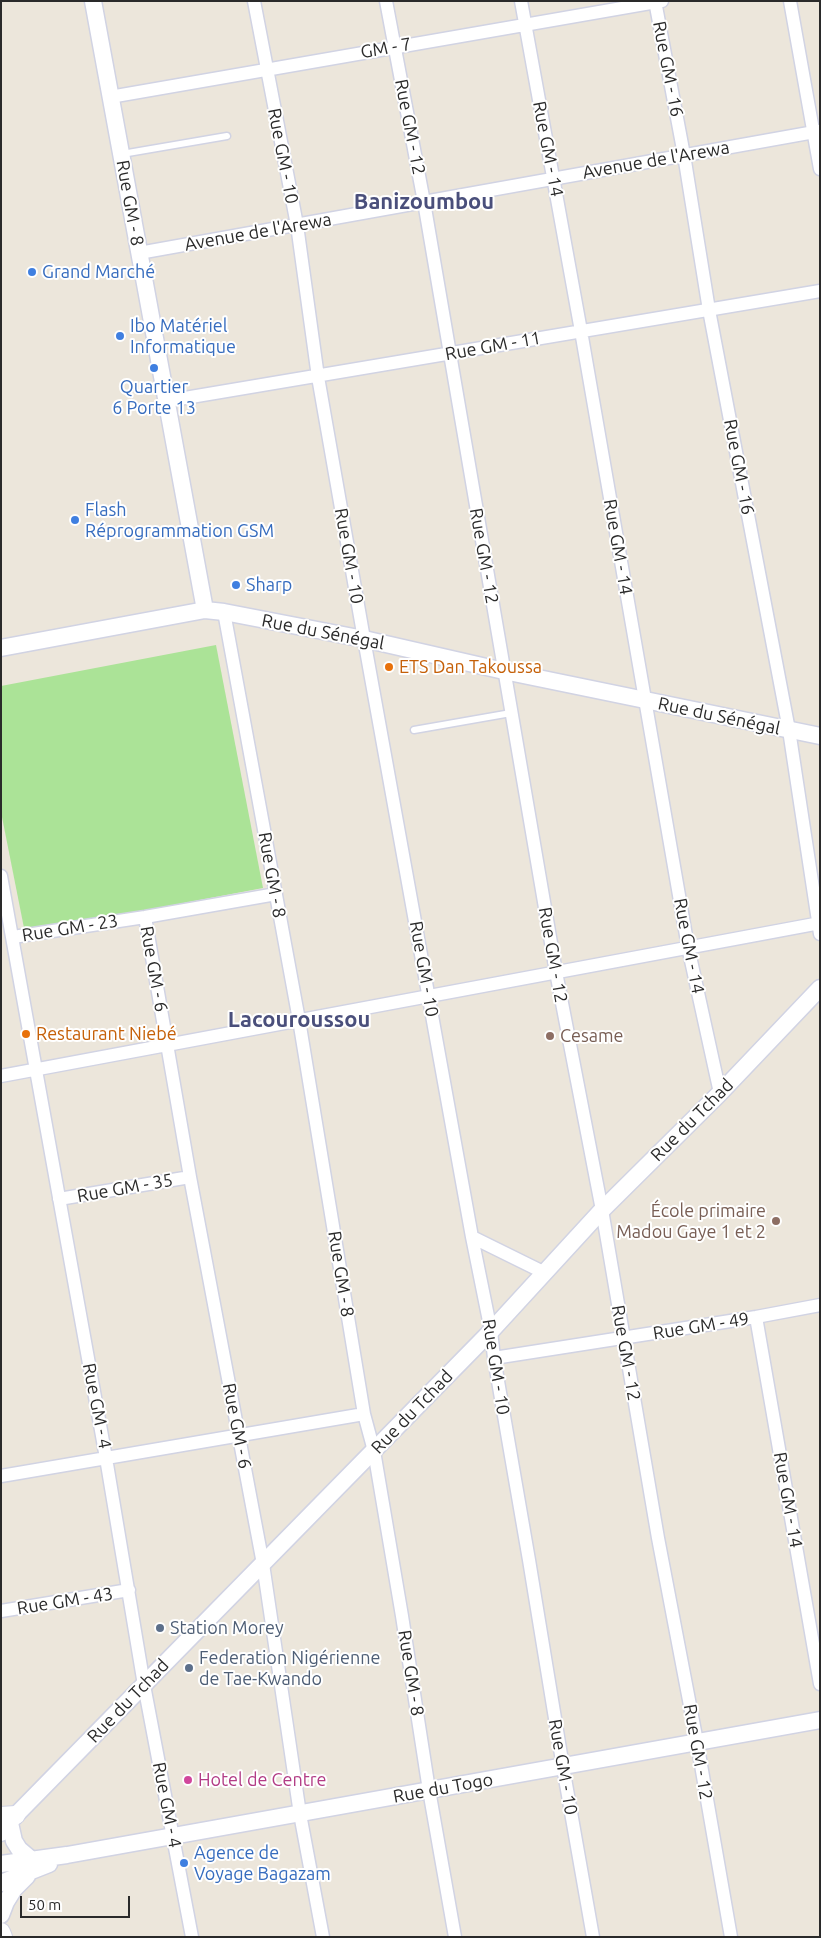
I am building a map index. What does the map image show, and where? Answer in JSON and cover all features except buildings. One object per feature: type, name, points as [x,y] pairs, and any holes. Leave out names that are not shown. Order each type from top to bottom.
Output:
[{"type":"main road","points":[[1,1932],[3,1937]]},
{"type":"street","name":"Rue GM - 8","points":[[93,1],[205,610]]},
{"type":"street","name":"Rue GM - 10","points":[[254,1],[297,225],[318,377],[364,639],[472,1236],[491,1331],[494,1358],[593,1937]]},
{"type":"street","name":"Rue GM - 12","points":[[386,1],[424,202],[556,972],[602,1210],[658,1538],[697,1742],[731,1937]]},
{"type":"street","name":"Rue GM - 14","points":[[521,1],[581,331],[688,947],[720,1093]]},
{"type":"street","points":[[790,1],[816,131],[820,169]]},
{"type":"street","name":"GM - 7","points":[[110,97],[658,2]]},
{"type":"street","name":"Rue GM - 16","points":[[658,2],[709,310],[789,730],[819,927]]},
{"type":"street","name":"Avenue de l'Arewa","points":[[139,254],[816,131]]},
{"type":"street","name":"Rue GM - 11","points":[[167,401],[820,291]]},
{"type":"street","name":"Rue du Sénégal","points":[[1,648],[205,610],[224,612],[364,639],[504,671],[820,736]]},
{"type":"street","name":"Rue GM - 8","points":[[224,612],[299,1020],[364,1414],[374,1451],[455,1937]]},
{"type":"street","name":"Rue GM - 4","points":[[1,876],[106,1458],[144,1685],[192,1937]]},
{"type":"street","name":"Rue GM - 23","points":[[13,937],[145,917],[276,894]]},
{"type":"street","name":"Rue GM - 6","points":[[145,917],[190,1177],[263,1564],[300,1814],[323,1937]]},
{"type":"street","points":[[1,1076],[688,947],[819,927]]},
{"type":"street","name":"Rue du Tchad","points":[[7,1822],[491,1331],[602,1210],[720,1093],[820,988]]},
{"type":"street","name":"Rue GM - 35","points":[[59,1199],[190,1177]]},
{"type":"street","points":[[472,1236],[545,1273]]},
{"type":"street","name":"Rue GM - 49","points":[[494,1358],[820,1306]]},
{"type":"street","name":"Rue GM - 14","points":[[756,1317],[820,1684]]},
{"type":"street","points":[[1,1476],[364,1414]]},
{"type":"street","name":"Rue GM - 43","points":[[1,1611],[129,1590]]},
{"type":"street","name":"Rue du Togo","points":[[1,1883],[32,1866],[67,1855],[820,1720]]},
{"type":"street","points":[[1,1915],[14,1889],[32,1866],[14,1841],[7,1822]]},
{"type":"street","name":"Rue du Togo","points":[[1,1864],[32,1866]]},
{"type":"lane","points":[[121,155],[227,136]]},
{"type":"lane","points":[[414,730],[511,713]]},
{"type":"green space","points":[[216,645],[263,888],[25,933],[1,812],[1,686]]},
{"type":"place","name":"Grand Marché","points":[[32,272]]},
{"type":"place","name":"Ibo Matériel Informatique","points":[[120,336]]},
{"type":"place","name":"Quartier 6 Porte 13","points":[[154,368]]},
{"type":"place","name":"Flash Réprogrammation GSM","points":[[75,520]]},
{"type":"place","name":"Sharp","points":[[236,585]]},
{"type":"place","name":"ETS Dan Takoussa","points":[[389,667]]},
{"type":"place","name":"Restaurant Niebé","points":[[26,1034]]},
{"type":"place","name":"Cesame","points":[[550,1036]]},
{"type":"place","name":"École primaire Madou Gaye 1 et 2","points":[[776,1221]]},
{"type":"place","name":"Station Morey","points":[[160,1628]]},
{"type":"place","name":"Federation Nigérienne de Tae-Kwando","points":[[189,1668]]},
{"type":"place","name":"Hotel de Centre","points":[[188,1780]]},
{"type":"place","name":"Agence de Voyage Bagazam","points":[[184,1863]]},
{"type":"district","name":"Banizoumbou","points":[[424,202]]},
{"type":"district","name":"Lacouroussou","points":[[299,1020]]}]
